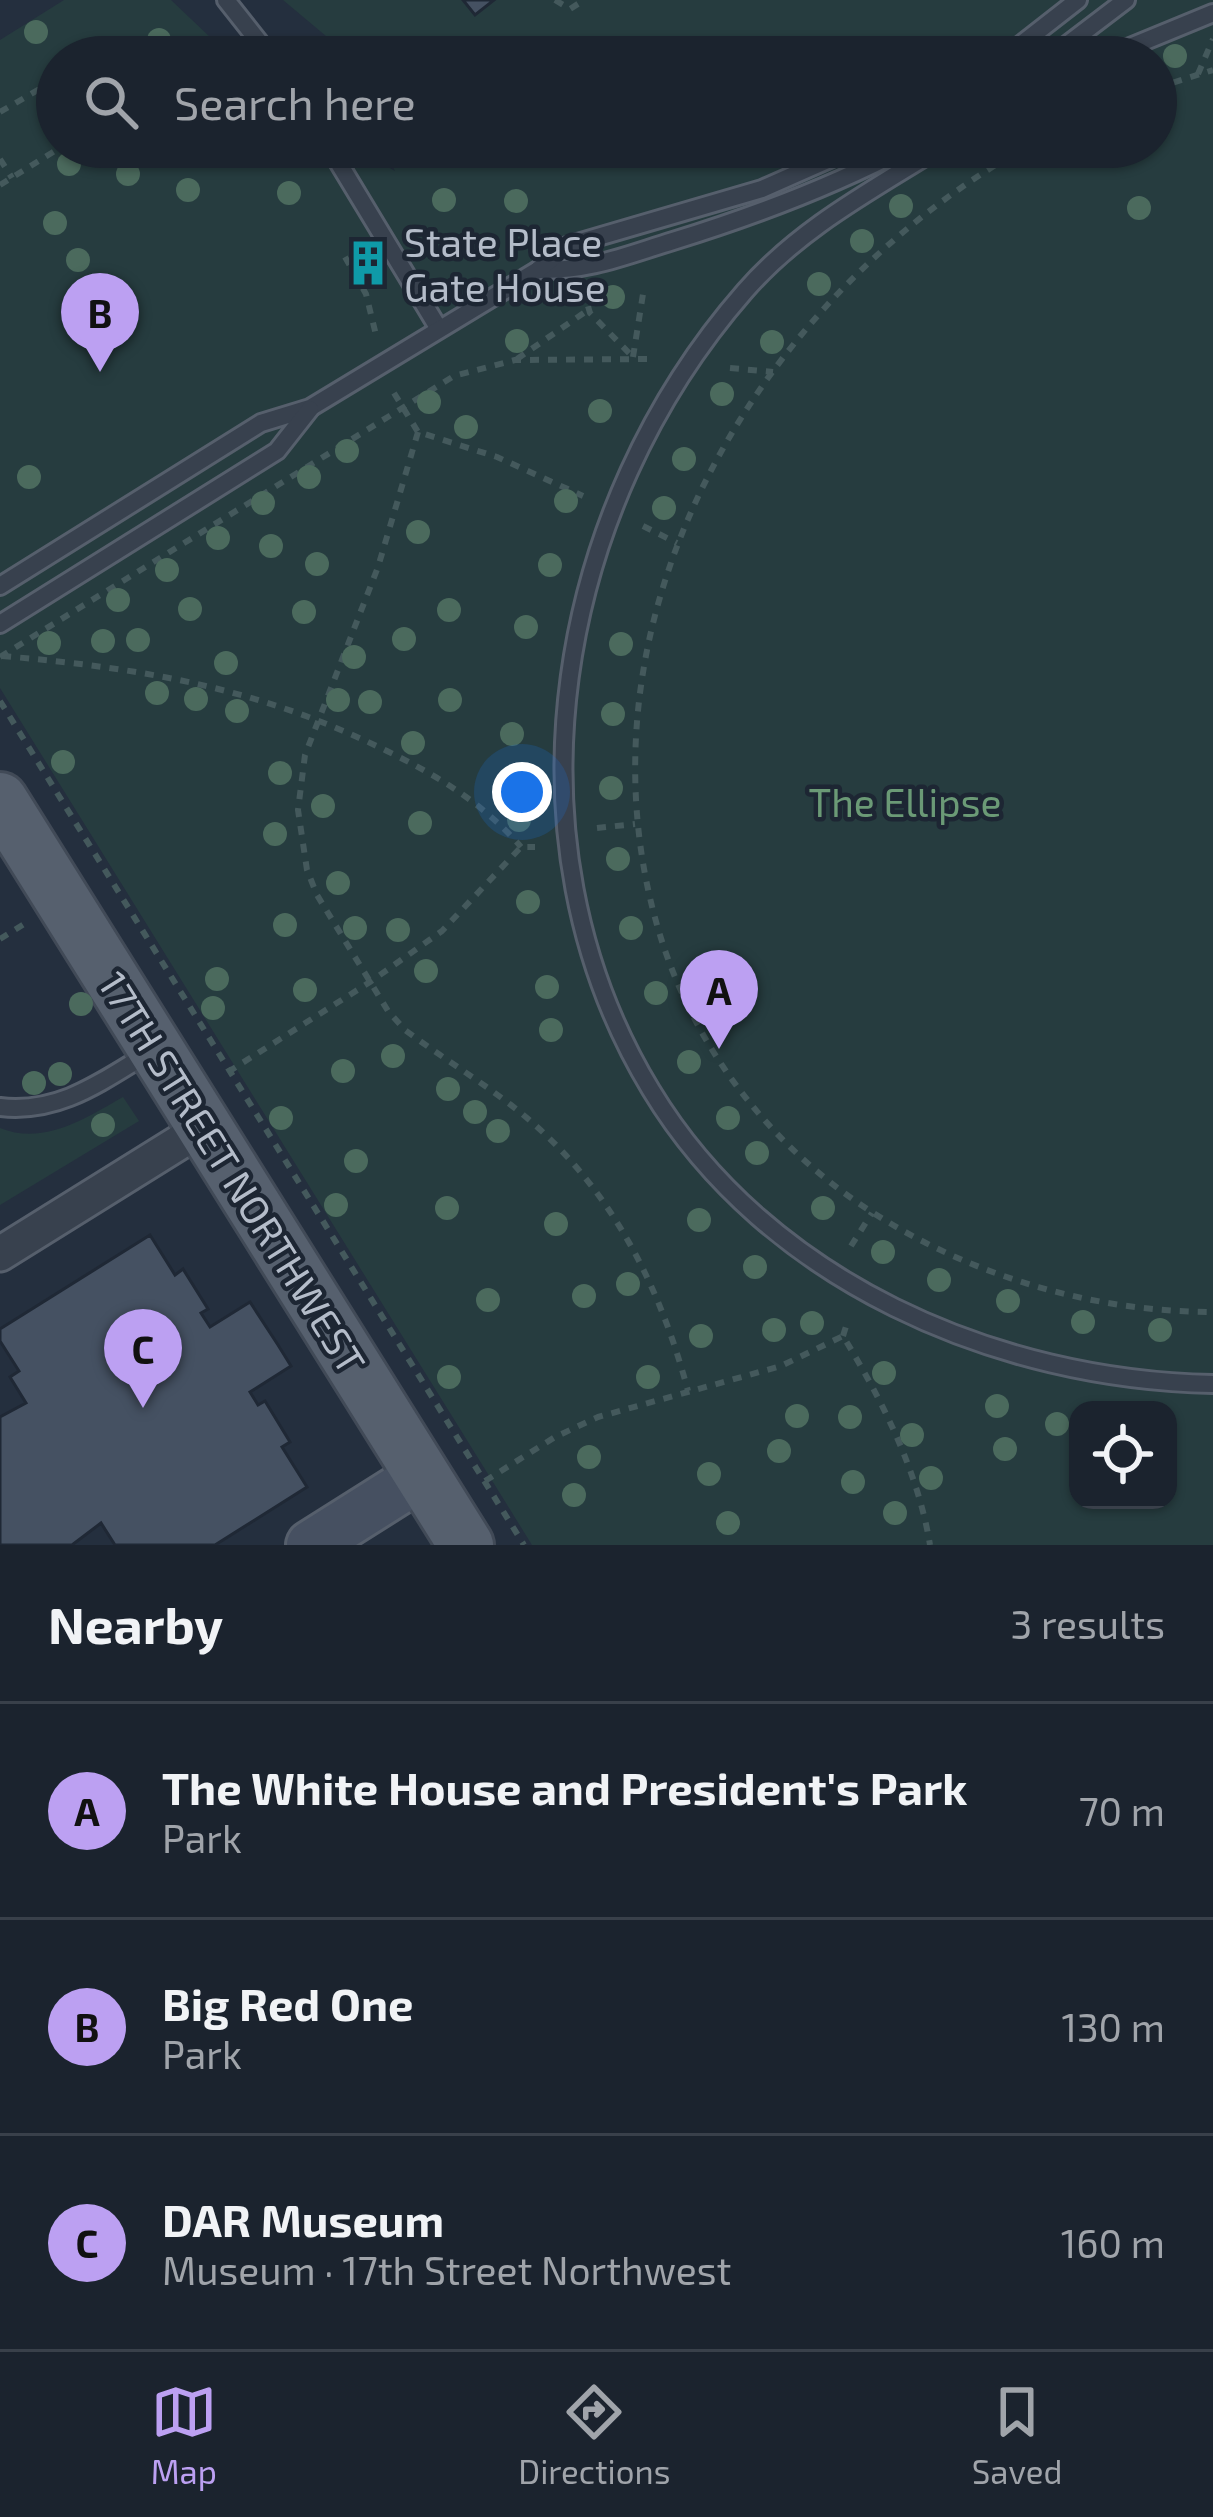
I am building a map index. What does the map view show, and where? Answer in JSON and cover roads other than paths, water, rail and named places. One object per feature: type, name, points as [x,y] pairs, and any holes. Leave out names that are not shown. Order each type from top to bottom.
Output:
[{"type":"main road","name":"17TH STREET NORTHWEST","points":[[0,800],[466,1545]]},
{"type":"street","points":[[0,1254],[204,1127]]},
{"type":"street","points":[[311,1545],[422,1475]]},
{"type":"lane","points":[[226,0],[254,36]]},
{"type":"lane","points":[[1032,36],[1078,0]]},
{"type":"lane","points":[[1079,36],[1126,0]]},
{"type":"lane","points":[[1157,36],[1213,13]]},
{"type":"lane","points":[[341,168],[439,329]]},
{"type":"lane","points":[[0,586],[261,423],[310,408],[538,270],[568,246],[761,189],[809,168]]},
{"type":"lane","points":[[538,270],[577,271],[752,217],[865,168]]},
{"type":"lane","points":[[907,168],[819,223],[748,287],[676,382],[631,468],[593,562],[566,694],[563,801],[580,916],[610,1011],[653,1095],[712,1169],[792,1244],[895,1308],[999,1352],[1121,1378],[1213,1384]]},
{"type":"lane","points":[[0,624],[277,451],[310,408]]},
{"type":"lane","points":[[51,555],[67,581]]},
{"type":"lane","points":[[0,1107],[40,1109],[90,1088],[156,1049]]},
{"type":"place","name":"State Place Gate House","points":[[368,263]]},
{"type":"place","name":"Big Red One","points":[[100,372]]},
{"type":"place","name":"The White House and President's Park","points":[[719,1049]]},
{"type":"place","name":"DAR Museum","points":[[143,1408]]},
{"type":"park label","name":"The Ellipse","points":[[905,801]]}]
